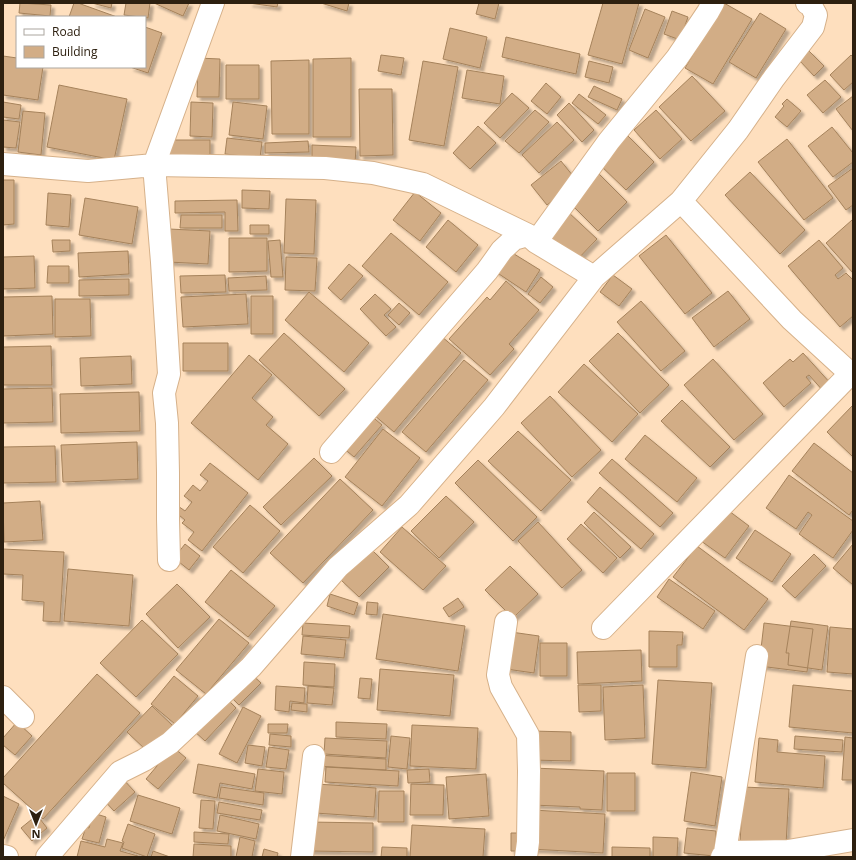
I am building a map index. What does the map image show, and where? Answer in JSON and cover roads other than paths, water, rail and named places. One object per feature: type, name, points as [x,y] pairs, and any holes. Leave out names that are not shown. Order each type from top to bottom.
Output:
[{"type":"street","points":[[169,560],[167,423],[164,393],[168,374],[162,262],[154,165],[213,3]]},
{"type":"street","points":[[331,452],[487,271],[502,250],[514,239],[532,238],[677,58],[713,3]]},
{"type":"street","points":[[46,857],[120,772],[144,760],[170,743],[251,666],[338,567],[409,505],[494,407],[594,277],[681,201],[738,130],[774,78],[813,27],[816,15],[810,4],[807,3]]},
{"type":"street","points":[[3,164],[88,171],[154,165],[325,168],[373,173],[423,184],[532,238],[594,277]]},
{"type":"street","points":[[603,628],[852,373],[792,320],[681,201]]},
{"type":"street","points":[[506,622],[498,675],[501,687],[528,735],[528,842],[526,857]]},
{"type":"street","points":[[757,656],[724,855],[788,851],[853,840]]},
{"type":"street","points":[[3,697],[23,717]]},
{"type":"street","points":[[302,857],[314,756]]},
{"type":"street","points":[[3,856],[7,857]]}]
